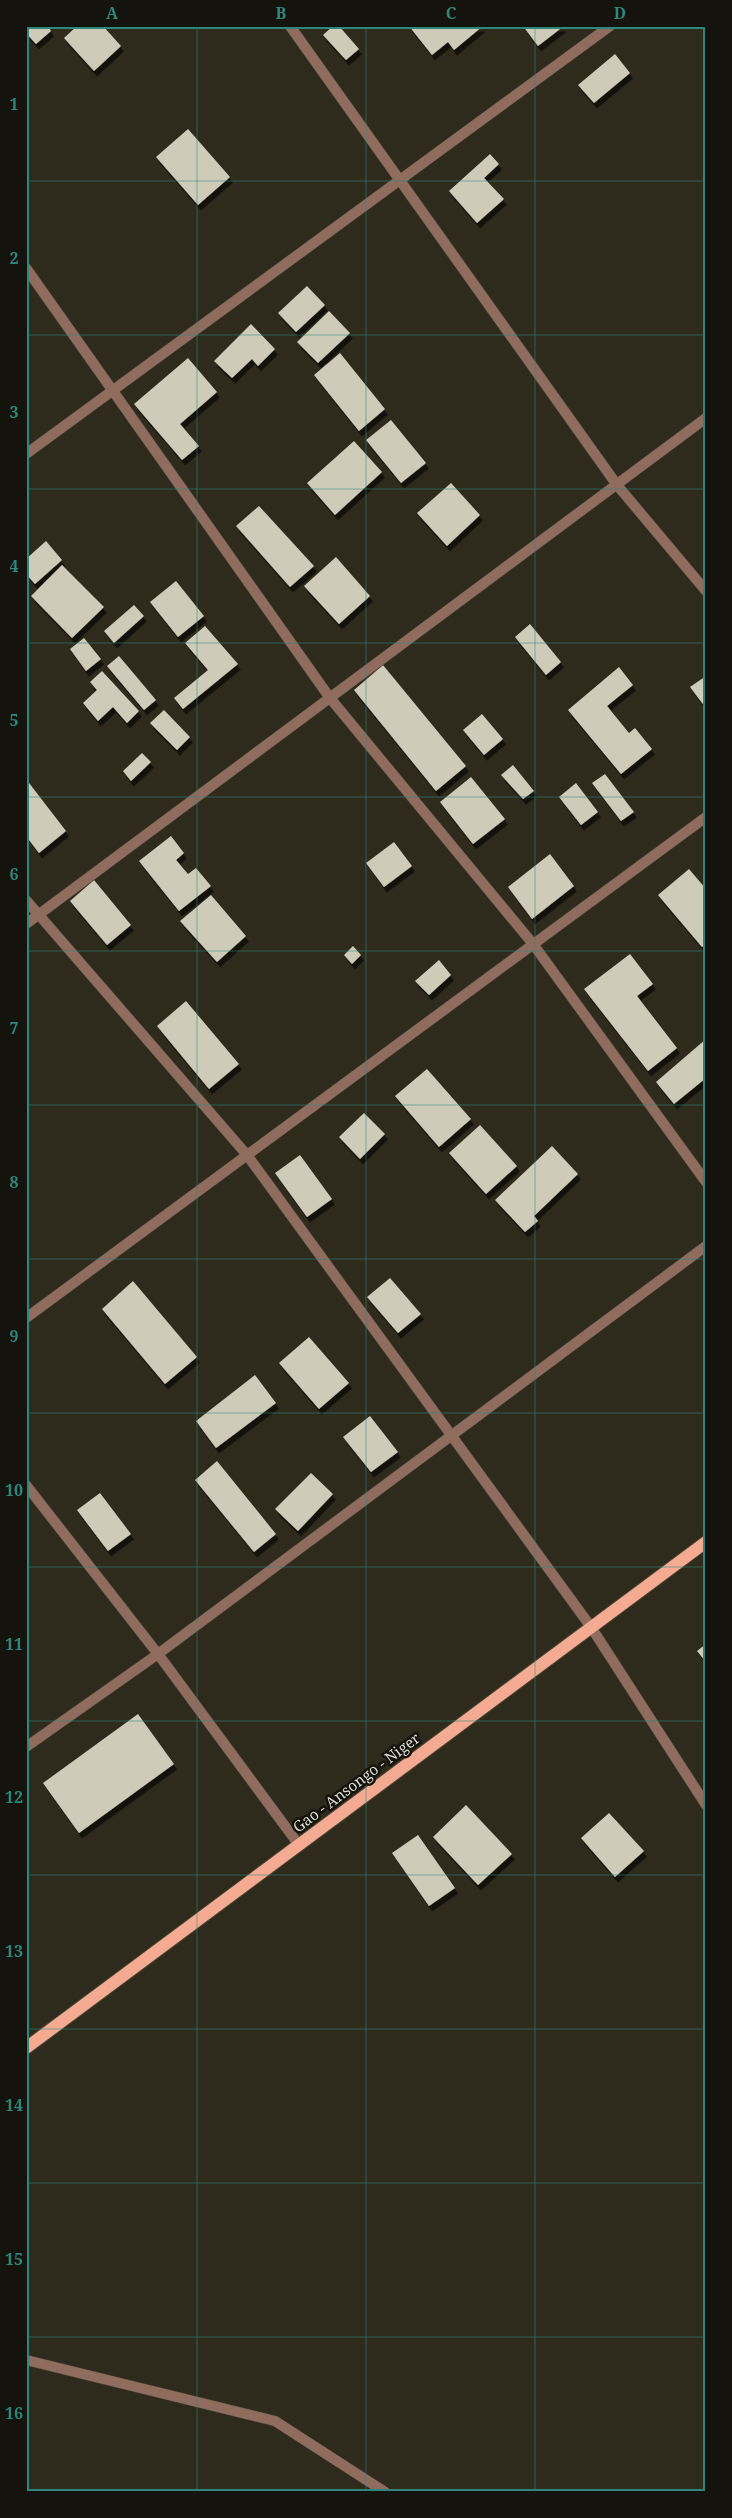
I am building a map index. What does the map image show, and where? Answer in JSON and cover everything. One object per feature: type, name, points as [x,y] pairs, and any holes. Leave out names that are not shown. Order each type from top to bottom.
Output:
[{"type":"main road","name":"Gao - Ansongo - Niger","points":[[26,2048],[706,1542]]},
{"type":"street","points":[[290,26],[617,485],[706,591]]},
{"type":"street","points":[[26,454],[610,26]]},
{"type":"street","points":[[26,268],[330,698],[533,944],[706,1182]]},
{"type":"street","points":[[26,924],[706,418]]},
{"type":"street","points":[[26,1318],[706,817]]},
{"type":"street","points":[[26,900],[247,1155],[591,1627],[706,1805]]},
{"type":"street","points":[[26,1747],[158,1654],[706,1246]]},
{"type":"street","points":[[26,1485],[158,1654],[299,1845]]},
{"type":"street","points":[[26,2360],[275,2421],[385,2492]]},
{"type":"building","points":[[26,26],[48,26],[51,31],[36,44],[26,33]]},
{"type":"building","points":[[77,26],[103,26],[121,46],[94,71],[64,38]]},
{"type":"building","points":[[333,26],[339,26],[359,49],[346,60],[323,35]]},
{"type":"building","points":[[409,26],[483,26],[454,50],[448,42],[432,55]]},
{"type":"building","points":[[523,26],[564,26],[538,46]]},
{"type":"building","points":[[615,54],[630,73],[594,103],[578,85]]},
{"type":"building","points":[[188,129],[230,177],[198,205],[156,157]]},
{"type":"building","points":[[490,154],[499,164],[484,178],[504,199],[477,223],[449,191]]},
{"type":"building","points":[[307,286],[325,305],[296,332],[278,313]]},
{"type":"building","points":[[329,311],[350,333],[318,363],[297,342]]},
{"type":"building","points":[[251,324],[275,349],[258,366],[252,359],[232,378],[214,361]]},
{"type":"building","points":[[340,353],[385,409],[359,431],[314,375]]},
{"type":"building","points":[[188,358],[217,392],[180,424],[199,446],[182,460],[134,404]]},
{"type":"building","points":[[391,420],[426,463],[401,483],[366,440]]},
{"type":"building","points":[[354,441],[382,472],[335,515],[307,483]]},
{"type":"building","points":[[451,483],[480,515],[447,546],[417,513]]},
{"type":"building","points":[[259,506],[314,566],[290,587],[236,526]]},
{"type":"building","points":[[46,541],[62,560],[35,584],[26,574],[26,559]]},
{"type":"building","points":[[336,557],[370,596],[339,624],[304,586]]},
{"type":"building","points":[[62,565],[104,607],[72,638],[31,596]]},
{"type":"building","points":[[176,581],[204,616],[178,637],[150,602]]},
{"type":"building","points":[[134,605],[144,616],[114,643],[104,631]]},
{"type":"building","points":[[530,624],[561,662],[546,675],[515,637]]},
{"type":"building","points":[[205,626],[238,664],[183,709],[174,698],[208,670],[185,643]]},
{"type":"building","points":[[84,638],[101,659],[86,671],[70,649]]},
{"type":"building","points":[[119,656],[156,700],[144,710],[107,666]]},
{"type":"building","points":[[383,665],[466,766],[436,791],[354,690]]},
{"type":"building","points":[[619,667],[633,685],[607,706],[629,733],[635,728],[652,749],[621,774],[568,710]]},
{"type":"building","points":[[102,671],[139,711],[127,723],[113,707],[98,721],[83,703],[97,690],[90,682]]},
{"type":"building","points":[[706,676],[706,708],[690,687]]},
{"type":"building","points":[[164,710],[190,737],[177,750],[150,723]]},
{"type":"building","points":[[482,714],[503,739],[484,755],[463,730]]},
{"type":"building","points":[[142,753],[151,762],[131,781],[123,771]]},
{"type":"building","points":[[513,765],[534,791],[523,799],[501,775]]},
{"type":"building","points":[[605,774],[634,812],[621,821],[592,783]]},
{"type":"building","points":[[471,777],[505,819],[473,844],[440,802]]},
{"type":"building","points":[[26,779],[66,831],[39,853],[26,836]]},
{"type":"building","points":[[576,783],[598,812],[581,825],[559,797]]},
{"type":"building","points":[[171,836],[184,853],[176,860],[188,874],[196,868],[211,886],[179,911],[139,861]]},
{"type":"building","points":[[394,842],[412,866],[384,887],[366,863]]},
{"type":"building","points":[[550,854],[574,886],[532,919],[508,887]]},
{"type":"building","points":[[689,869],[706,889],[706,944],[702,947],[658,895]]},
{"type":"building","points":[[94,880],[131,925],[107,945],[70,901]]},
{"type":"building","points":[[211,895],[246,936],[217,962],[180,921]]},
{"type":"building","points":[[353,946],[361,955],[352,964],[344,955]]},
{"type":"building","points":[[630,954],[653,984],[637,996],[677,1048],[648,1071],[584,989]]},
{"type":"building","points":[[439,960],[451,975],[429,995],[415,981]]},
{"type":"building","points":[[186,1001],[239,1064],[209,1089],[157,1026]]},
{"type":"building","points":[[706,1039],[706,1078],[674,1104],[656,1082]]},
{"type":"building","points":[[427,1069],[471,1119],[439,1147],[395,1096]]},
{"type":"building","points":[[364,1113],[385,1134],[360,1159],[339,1137]]},
{"type":"building","points":[[480,1125],[517,1166],[486,1194],[449,1153]]},
{"type":"building","points":[[552,1146],[578,1174],[534,1216],[538,1221],[525,1232],[495,1200]]},
{"type":"building","points":[[300,1155],[332,1199],[307,1217],[275,1173]]},
{"type":"building","points":[[390,1278],[421,1314],[398,1333],[367,1297]]},
{"type":"building","points":[[133,1281],[197,1357],[165,1384],[102,1309]]},
{"type":"building","points":[[309,1337],[349,1383],[319,1409],[279,1363]]},
{"type":"building","points":[[255,1375],[276,1403],[216,1448],[196,1421]]},
{"type":"building","points":[[370,1416],[398,1452],[371,1472],[343,1437]]},
{"type":"building","points":[[217,1461],[276,1534],[254,1552],[195,1480]]},
{"type":"building","points":[[311,1473],[333,1494],[298,1531],[275,1509]]},
{"type":"building","points":[[100,1493],[131,1534],[108,1551],[77,1510]]},
{"type":"building","points":[[706,1644],[706,1662],[697,1651]]},
{"type":"building","points":[[138,1714],[174,1764],[79,1833],[43,1783]]},
{"type":"building","points":[[466,1805],[512,1854],[478,1885],[433,1837]]},
{"type":"building","points":[[609,1813],[644,1851],[615,1877],[581,1838]]},
{"type":"building","points":[[418,1835],[455,1888],[429,1906],[392,1853]]}]
